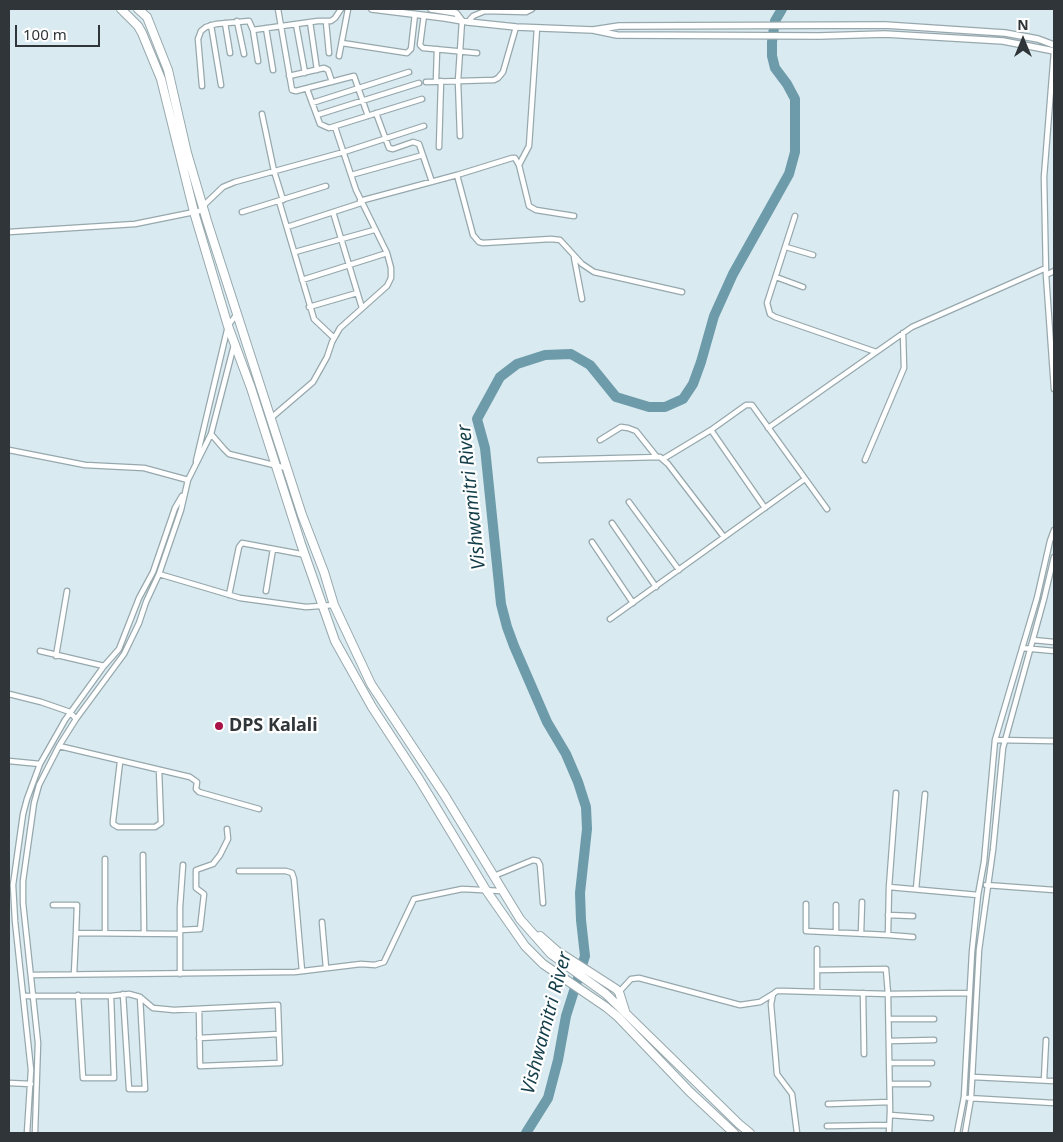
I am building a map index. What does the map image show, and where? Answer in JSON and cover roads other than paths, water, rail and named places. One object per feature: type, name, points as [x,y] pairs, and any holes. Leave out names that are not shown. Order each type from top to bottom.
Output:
[{"type":"main road","points":[[121,9],[138,26],[161,79],[194,212],[228,326],[335,641],[372,707],[419,779],[486,890],[525,946],[543,964],[606,1006],[690,1092],[734,1133]]},
{"type":"main road","points":[[138,9],[147,17],[168,70],[187,153],[203,208],[302,515],[324,572],[334,605],[371,684],[444,796],[520,919],[554,952],[606,994],[750,1133]]},
{"type":"main road","points":[[554,952],[616,989],[626,1013]]},
{"type":"street","points":[[278,9],[291,88],[294,91],[308,89],[354,76],[364,100],[368,116]]},
{"type":"street","points":[[252,30],[310,22],[326,22],[335,18],[340,9]]},
{"type":"street","points":[[340,56],[348,9]]},
{"type":"street","points":[[372,9],[465,22],[516,27],[593,30],[617,35],[736,34],[819,36],[885,34],[1003,41],[1054,51],[1044,177],[1046,275],[1053,340],[1054,388]]},
{"type":"street","points":[[431,9],[456,11],[465,22]]},
{"type":"street","points":[[460,136],[458,81],[465,22],[485,11],[526,12],[532,9]]},
{"type":"street","points":[[342,44],[407,53],[411,50],[415,14]]},
{"type":"street","points":[[424,15],[420,46],[423,48],[477,53]]},
{"type":"street","points":[[237,21],[244,54]]},
{"type":"street","points":[[202,86],[198,39],[201,31],[211,25],[225,22],[249,21],[258,61]]},
{"type":"street","points":[[225,22],[230,53]]},
{"type":"street","points":[[310,22],[317,70]]},
{"type":"street","points":[[326,22],[329,53]]},
{"type":"street","points":[[296,24],[305,72]]},
{"type":"street","points":[[593,30],[619,26],[737,24],[885,25],[1005,33],[1038,39],[1054,45]]},
{"type":"street","points":[[211,25],[221,85]]},
{"type":"street","points":[[426,82],[494,80],[498,78],[503,72],[516,27]]},
{"type":"street","points":[[266,28],[273,70]]},
{"type":"street","points":[[519,165],[529,146],[537,28]]},
{"type":"street","points":[[437,49],[438,147]]},
{"type":"street","points":[[289,76],[327,69],[332,82]]},
{"type":"street","points":[[312,103],[409,72]]},
{"type":"street","points":[[317,115],[419,83]]},
{"type":"street","points":[[308,89],[320,124],[324,127],[335,126],[422,99]]},
{"type":"street","points":[[376,113],[390,149],[416,142],[419,144],[432,182]]},
{"type":"street","points":[[262,114],[287,227],[309,306],[314,319],[334,338]]},
{"type":"street","points":[[271,418],[313,382],[340,328],[387,286],[391,278],[392,268],[387,253],[361,202],[335,126]]},
{"type":"street","points":[[9,232],[135,224],[194,212],[203,208],[223,187],[344,152],[424,126]]},
{"type":"street","points":[[351,175],[423,155]]},
{"type":"street","points":[[287,227],[361,202],[512,158],[516,158],[519,165],[529,206],[536,210],[574,216]]},
{"type":"street","points":[[457,175],[476,239],[483,243],[556,239],[560,240],[586,268],[594,272],[682,292]]},
{"type":"street","points":[[242,212],[326,186]]},
{"type":"street","points":[[333,212],[362,308]]},
{"type":"street","points":[[796,216],[768,303],[770,314],[876,352]]},
{"type":"street","points":[[295,252],[374,230]]},
{"type":"street","points":[[786,247],[813,255]]},
{"type":"street","points":[[302,280],[387,253]]},
{"type":"street","points":[[574,256],[582,299]]},
{"type":"street","points":[[768,428],[903,333],[927,319],[1046,268]]},
{"type":"street","points":[[1046,275],[1054,271]]},
{"type":"street","points":[[776,277],[803,287]]},
{"type":"street","points":[[309,306],[357,293]]},
{"type":"street","points":[[194,467],[228,326],[236,315]]},
{"type":"street","points":[[866,460],[904,368],[903,333]]},
{"type":"street","points":[[36,1133],[38,1049],[23,903],[23,886],[34,803],[39,785],[59,746],[76,719],[124,654],[159,574],[181,510],[188,480],[211,434],[234,344]]},
{"type":"street","points":[[663,459],[711,430],[746,405],[752,405],[827,509]]},
{"type":"street","points":[[600,440],[621,427],[628,428],[636,431],[656,456]]},
{"type":"street","points":[[711,430],[765,508]]},
{"type":"street","points":[[211,434],[229,454],[287,468]]},
{"type":"street","points":[[9,450],[85,466],[144,468],[188,480]]},
{"type":"street","points":[[540,460],[656,456],[663,459],[724,537]]},
{"type":"street","points":[[610,619],[806,479]]},
{"type":"street","points":[[27,1133],[31,1084],[30,1061],[11,885],[25,805],[40,764],[70,712],[119,649],[139,598],[152,572],[175,508],[184,493]]},
{"type":"street","points":[[629,502],[679,570]]},
{"type":"street","points":[[612,523],[656,587]]},
{"type":"street","points":[[957,1133],[964,1098],[969,993],[978,896],[984,862],[995,740],[1054,530]]},
{"type":"street","points":[[592,542],[633,603]]},
{"type":"street","points":[[230,595],[240,544],[246,543],[306,555]]},
{"type":"street","points":[[266,591],[273,549]]},
{"type":"street","points":[[965,1133],[971,1098],[978,950],[994,850],[1004,740],[1033,640],[1054,557]]},
{"type":"street","points":[[152,572],[230,595],[275,604],[306,607],[334,605]]},
{"type":"street","points":[[56,656],[67,591]]},
{"type":"street","points":[[1033,640],[1054,642]]},
{"type":"street","points":[[1022,648],[1054,651]]},
{"type":"street","points":[[40,651],[104,666]]},
{"type":"street","points":[[9,694],[70,712],[76,719]]},
{"type":"street","points":[[995,740],[1054,741]]},
{"type":"street","points":[[59,746],[195,780],[196,789],[199,792],[259,809]]},
{"type":"street","points":[[9,761],[40,764]]},
{"type":"street","points":[[120,762],[113,821],[118,827],[155,827],[161,823],[160,770]]},
{"type":"street","points":[[888,935],[889,887],[896,792]]},
{"type":"street","points":[[916,889],[925,794]]},
{"type":"street","points":[[76,933],[144,934],[200,929],[204,894],[196,888],[196,870],[213,864],[220,855],[228,839],[227,829]]},
{"type":"street","points":[[143,855],[144,934]]},
{"type":"street","points":[[9,859],[16,860]]},
{"type":"street","points":[[105,859],[105,933]]},
{"type":"street","points":[[493,877],[533,860],[538,861],[540,865],[543,903]]},
{"type":"street","points":[[180,974],[183,865]]},
{"type":"street","points":[[238,871],[286,870],[292,873],[302,971]]},
{"type":"street","points":[[980,884],[1054,890]]},
{"type":"street","points":[[11,885],[23,886]]},
{"type":"street","points":[[889,887],[978,896]]},
{"type":"street","points":[[31,975],[302,971],[361,964],[375,965],[384,962],[414,899],[462,889],[501,891]]},
{"type":"street","points":[[861,933],[862,902]]},
{"type":"street","points":[[53,904],[77,905],[74,974]]},
{"type":"street","points":[[806,904],[806,932],[836,931],[913,937]]},
{"type":"street","points":[[836,905],[836,931]]},
{"type":"street","points":[[888,915],[913,916]]},
{"type":"street","points":[[322,922],[326,968]]},
{"type":"street","points":[[817,949],[817,992]]},
{"type":"street","points":[[817,970],[886,969],[890,1063],[889,1133]]},
{"type":"street","points":[[616,989],[631,979],[639,978],[740,1004],[760,1002],[777,991],[888,994],[969,993]]},
{"type":"street","points":[[863,993],[864,1054]]},
{"type":"street","points":[[23,996],[111,996],[123,994],[140,998],[153,1008],[174,1010],[198,1009],[278,1006],[280,1063],[200,1066],[198,1009]]},
{"type":"street","points":[[123,994],[129,1089],[145,1089],[140,998]]},
{"type":"street","points":[[773,994],[771,1004],[777,1074],[792,1094],[797,1133]]},
{"type":"street","points":[[78,995],[83,1078],[114,1078],[111,996]]},
{"type":"street","points":[[889,1019],[934,1019]]},
{"type":"street","points":[[199,1038],[279,1034]]},
{"type":"street","points":[[889,1041],[934,1040]]},
{"type":"street","points":[[1044,1080],[1046,1040]]},
{"type":"street","points":[[890,1063],[932,1063]]},
{"type":"street","points":[[972,1077],[1054,1081]]},
{"type":"street","points":[[9,1083],[31,1084]]},
{"type":"street","points":[[890,1084],[928,1084]]},
{"type":"street","points":[[964,1098],[1054,1103]]},
{"type":"street","points":[[828,1104],[890,1102]]},
{"type":"street","points":[[890,1115],[931,1118]]},
{"type":"street","points":[[827,1126],[889,1125]]},
{"type":"waterway","name":"Vishwamitri River","points":[[526,1133],[548,1098],[558,1060],[566,1016],[585,956],[580,893],[587,829],[586,807],[566,754],[547,722],[507,627],[501,604],[485,448],[477,419],[500,377],[517,364],[545,355],[571,354],[590,365],[616,397],[649,407],[665,407],[683,399],[693,384],[714,316],[733,274],[789,174],[795,152],[795,99],[775,68],[772,56],[775,21],[782,9]]},
{"type":"place","name":"DPS Kalali","points":[[219,726]]}]
